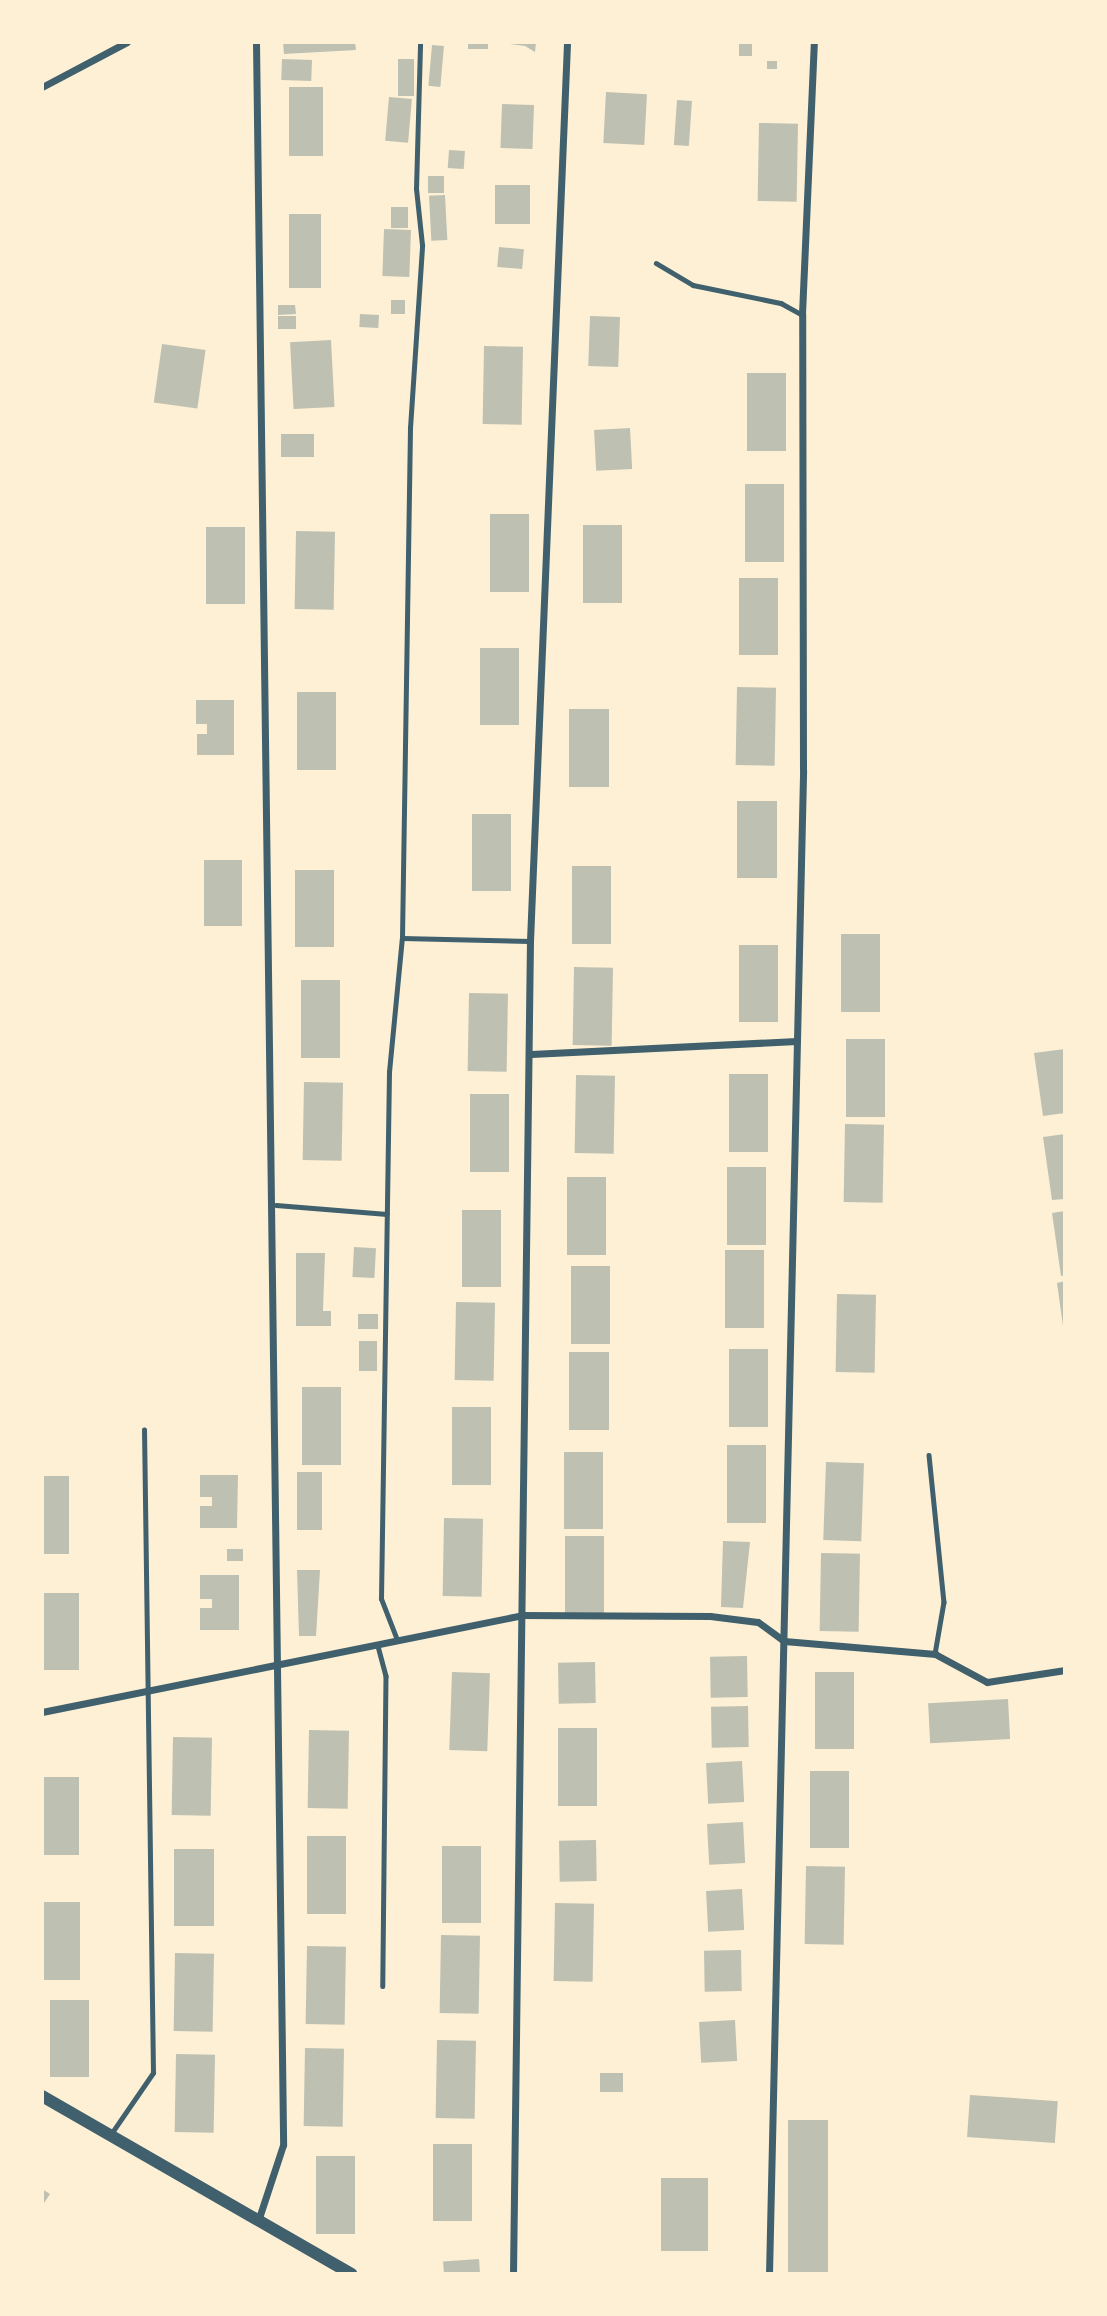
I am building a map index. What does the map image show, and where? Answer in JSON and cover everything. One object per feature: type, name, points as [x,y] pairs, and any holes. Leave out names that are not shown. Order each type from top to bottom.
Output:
[{"type":"street","points":[[42,87],[127,42]]},
{"type":"street","points":[[256,42],[276,1205],[270,1429],[283,2145],[259,2218]]},
{"type":"street","points":[[513,2274],[531,1054],[530,941],[567,42]]},
{"type":"street","points":[[769,2274],[797,1041],[802,314],[814,42]]},
{"type":"street","points":[[531,1054],[797,1041]]},
{"type":"street","points":[[42,1712],[276,1668],[521,1615],[710,1616],[758,1622],[784,1641],[935,1654],[987,1682],[1065,1670]]},
{"type":"street","points":[[42,2096],[259,2218],[351,2274]]},
{"type":"lane","points":[[397,1640],[381,1599],[389,1072],[402,938],[410,428],[422,245],[416,189],[420,42]]},
{"type":"lane","points":[[656,263],[693,285],[781,303],[802,314]]},
{"type":"lane","points":[[402,938],[530,941]]},
{"type":"lane","points":[[276,1205],[387,1214]]},
{"type":"lane","points":[[110,2135],[153,2073],[144,1430]]},
{"type":"lane","points":[[929,1455],[944,1602],[935,1654]]},
{"type":"lane","points":[[378,1646],[386,1676],[383,1986]]},
{"type":"building","points":[[283,42],[355,42],[356,50],[284,54]]},
{"type":"building","points":[[468,42],[488,42],[488,49],[468,49]]},
{"type":"building","points":[[496,42],[536,42],[535,52],[525,46]]},
{"type":"building","points":[[739,42],[752,42],[752,56],[739,56]]},
{"type":"building","points":[[432,45],[444,46],[440,87],[428,86]]},
{"type":"building","points":[[282,59],[312,60],[311,81],[281,80]]},
{"type":"building","points":[[398,59],[414,59],[414,96],[398,96]]},
{"type":"building","points":[[767,61],[777,61],[777,69],[767,69]]},
{"type":"building","points":[[289,87],[323,87],[323,156],[289,156]]},
{"type":"building","points":[[606,92],[647,94],[644,145],[603,143]]},
{"type":"building","points":[[389,97],[412,99],[408,143],[385,141]]},
{"type":"building","points":[[677,100],[692,101],[689,146],[674,145]]},
{"type":"building","points":[[502,104],[534,105],[532,149],[500,148]]},
{"type":"building","points":[[759,123],[798,124],[797,202],[758,201]]},
{"type":"building","points":[[449,150],[465,151],[464,169],[448,168]]},
{"type":"building","points":[[428,176],[444,176],[444,193],[428,193]]},
{"type":"building","points":[[495,185],[530,185],[530,224],[495,224]]},
{"type":"building","points":[[445,195],[447,240],[431,241],[429,196]]},
{"type":"building","points":[[391,207],[408,207],[408,228],[391,228]]},
{"type":"building","points":[[289,214],[321,214],[321,288],[289,288]]},
{"type":"building","points":[[384,229],[411,230],[409,277],[382,276]]},
{"type":"building","points":[[499,247],[524,249],[522,269],[497,267]]},
{"type":"building","points":[[391,300],[405,300],[405,314],[391,314]]},
{"type":"building","points":[[278,305],[295,305],[296,314],[278,315]]},
{"type":"building","points":[[360,314],[379,315],[378,328],[359,327]]},
{"type":"building","points":[[278,316],[296,316],[296,329],[278,329]]},
{"type":"building","points":[[590,316],[620,317],[618,367],[588,366]]},
{"type":"building","points":[[331,340],[335,407],[294,409],[290,342]]},
{"type":"building","points":[[162,344],[206,350],[197,409],[154,402]]},
{"type":"building","points":[[484,346],[523,347],[522,425],[483,424]]},
{"type":"building","points":[[747,373],[786,373],[786,451],[747,451]]},
{"type":"building","points":[[630,428],[632,469],[596,471],[594,430]]},
{"type":"building","points":[[281,434],[314,434],[314,457],[281,457]]},
{"type":"building","points":[[745,484],[784,484],[784,562],[745,562]]},
{"type":"building","points":[[490,514],[529,514],[529,592],[490,592]]},
{"type":"building","points":[[583,525],[622,525],[622,603],[583,603]]},
{"type":"building","points":[[206,527],[245,527],[245,604],[206,604]]},
{"type":"building","points":[[296,531],[335,532],[334,610],[295,609]]},
{"type":"building","points":[[739,578],[778,578],[778,655],[739,655]]},
{"type":"building","points":[[480,648],[519,648],[519,725],[480,725]]},
{"type":"building","points":[[737,687],[776,688],[775,766],[736,765]]},
{"type":"building","points":[[297,692],[336,692],[336,770],[297,770]]},
{"type":"building","points":[[196,700],[234,700],[234,755],[197,755],[197,734],[207,734],[207,724],[196,724]]},
{"type":"building","points":[[569,709],[609,709],[609,787],[569,787]]},
{"type":"building","points":[[737,801],[777,801],[777,878],[737,878]]},
{"type":"building","points":[[472,814],[511,814],[511,891],[472,891]]},
{"type":"building","points":[[204,860],[242,860],[242,926],[204,926]]},
{"type":"building","points":[[572,866],[611,866],[611,944],[572,944]]},
{"type":"building","points":[[295,870],[334,870],[334,947],[295,947]]},
{"type":"building","points":[[841,934],[880,934],[880,1012],[841,1012]]},
{"type":"building","points":[[739,945],[778,945],[778,1022],[739,1022]]},
{"type":"building","points":[[574,967],[613,968],[612,1046],[573,1045]]},
{"type":"building","points":[[301,980],[340,980],[340,1058],[301,1058]]},
{"type":"building","points":[[469,993],[508,994],[507,1072],[468,1071]]},
{"type":"building","points":[[846,1039],[885,1039],[885,1117],[846,1117]]},
{"type":"building","points":[[1065,1049],[1065,1113],[1043,1116],[1034,1053]]},
{"type":"building","points":[[729,1074],[768,1074],[768,1152],[729,1152]]},
{"type":"building","points":[[576,1075],[615,1076],[614,1154],[575,1153]]},
{"type":"building","points":[[304,1082],[343,1083],[342,1161],[303,1160]]},
{"type":"building","points":[[470,1094],[509,1094],[509,1172],[470,1172]]},
{"type":"building","points":[[845,1124],[884,1125],[883,1203],[844,1202]]},
{"type":"building","points":[[1065,1134],[1065,1199],[1052,1200],[1043,1137]]},
{"type":"building","points":[[727,1167],[766,1167],[766,1245],[727,1245]]},
{"type":"building","points":[[567,1177],[606,1177],[606,1255],[567,1255]]},
{"type":"building","points":[[462,1210],[501,1210],[501,1287],[462,1287]]},
{"type":"building","points":[[1065,1211],[1065,1275],[1061,1276],[1052,1213]]},
{"type":"building","points":[[354,1247],[376,1248],[374,1278],[352,1277]]},
{"type":"building","points":[[725,1250],[764,1250],[764,1328],[725,1328]]},
{"type":"building","points":[[296,1253],[325,1253],[323,1311],[331,1311],[331,1326],[296,1326]]},
{"type":"building","points":[[571,1266],[610,1266],[610,1344],[571,1344]]},
{"type":"building","points":[[1065,1281],[1065,1326],[1063,1326],[1057,1283]]},
{"type":"building","points":[[837,1294],[876,1295],[875,1373],[836,1372]]},
{"type":"building","points":[[456,1302],[495,1303],[494,1381],[455,1380]]},
{"type":"building","points":[[358,1314],[378,1314],[378,1329],[358,1329]]},
{"type":"building","points":[[359,1341],[377,1341],[377,1371],[359,1371]]},
{"type":"building","points":[[729,1349],[768,1349],[768,1427],[729,1427]]},
{"type":"building","points":[[569,1352],[609,1352],[609,1430],[569,1430]]},
{"type":"building","points":[[302,1387],[341,1387],[341,1465],[302,1465]]},
{"type":"building","points":[[452,1407],[491,1407],[491,1485],[452,1485]]},
{"type":"building","points":[[727,1445],[766,1445],[766,1523],[727,1523]]},
{"type":"building","points":[[564,1452],[603,1452],[603,1529],[564,1529]]},
{"type":"building","points":[[826,1462],[864,1463],[861,1541],[823,1540]]},
{"type":"building","points":[[297,1472],[322,1472],[322,1530],[297,1530]]},
{"type":"building","points":[[200,1475],[238,1475],[237,1528],[200,1528],[200,1506],[212,1506],[212,1497],[200,1497]]},
{"type":"building","points":[[42,1476],[69,1476],[69,1554],[42,1554]]},
{"type":"building","points":[[444,1518],[483,1519],[482,1597],[443,1596]]},
{"type":"building","points":[[565,1536],[604,1536],[604,1613],[565,1613]]},
{"type":"building","points":[[723,1541],[750,1542],[743,1608],[721,1607]]},
{"type":"building","points":[[227,1549],[243,1549],[243,1561],[227,1561]]},
{"type":"building","points":[[821,1553],[860,1554],[859,1632],[820,1631]]},
{"type":"building","points":[[297,1570],[320,1570],[316,1636],[299,1636]]},
{"type":"building","points":[[200,1575],[239,1575],[239,1630],[200,1630],[200,1608],[212,1608],[212,1599],[200,1599]]},
{"type":"building","points":[[42,1593],[79,1593],[79,1670],[42,1670]]},
{"type":"building","points":[[747,1656],[748,1697],[711,1698],[710,1657]]},
{"type":"building","points":[[595,1662],[596,1703],[559,1704],[558,1663]]},
{"type":"building","points":[[452,1672],[490,1673],[487,1751],[449,1750]]},
{"type":"building","points":[[815,1672],[854,1672],[854,1749],[815,1749]]},
{"type":"building","points":[[1008,1699],[1010,1739],[930,1743],[928,1703]]},
{"type":"building","points":[[748,1706],[749,1747],[712,1748],[711,1707]]},
{"type":"building","points":[[558,1728],[597,1728],[597,1806],[558,1806]]},
{"type":"building","points":[[309,1730],[349,1731],[348,1809],[308,1808]]},
{"type":"building","points":[[173,1737],[212,1738],[211,1816],[172,1815]]},
{"type":"building","points":[[742,1761],[744,1802],[708,1804],[706,1763]]},
{"type":"building","points":[[810,1771],[849,1771],[849,1848],[810,1848]]},
{"type":"building","points":[[42,1777],[79,1777],[79,1855],[42,1855]]},
{"type":"building","points":[[743,1822],[745,1863],[709,1865],[707,1824]]},
{"type":"building","points":[[307,1836],[346,1836],[346,1914],[307,1914]]},
{"type":"building","points":[[596,1840],[597,1881],[560,1882],[559,1841]]},
{"type":"building","points":[[442,1846],[481,1846],[481,1923],[442,1923]]},
{"type":"building","points":[[174,1849],[214,1849],[214,1926],[174,1926]]},
{"type":"building","points":[[806,1866],[845,1867],[844,1945],[805,1944]]},
{"type":"building","points":[[742,1889],[744,1930],[708,1932],[706,1891]]},
{"type":"building","points":[[42,1902],[80,1902],[80,1980],[42,1980]]},
{"type":"building","points":[[555,1903],[594,1904],[593,1982],[554,1981]]},
{"type":"building","points":[[441,1935],[480,1936],[479,2014],[440,2013]]},
{"type":"building","points":[[307,1946],[346,1947],[345,2025],[306,2024]]},
{"type":"building","points":[[741,1950],[742,1991],[705,1992],[704,1951]]},
{"type":"building","points":[[175,1953],[214,1954],[213,2032],[174,2031]]},
{"type":"building","points":[[50,2000],[89,2000],[89,2077],[50,2077]]},
{"type":"building","points":[[735,2020],[737,2061],[701,2063],[699,2022]]},
{"type":"building","points":[[437,2040],[476,2041],[475,2119],[436,2118]]},
{"type":"building","points":[[305,2048],[344,2049],[343,2127],[304,2126]]},
{"type":"building","points":[[176,2054],[215,2055],[214,2133],[175,2132]]},
{"type":"building","points":[[600,2073],[623,2073],[623,2092],[600,2092]]},
{"type":"building","points":[[970,2095],[1058,2101],[1055,2143],[967,2137]]},
{"type":"building","points":[[788,2120],[828,2120],[828,2274],[788,2274]]},
{"type":"building","points":[[433,2144],[472,2144],[472,2221],[433,2221]]},
{"type":"building","points":[[316,2156],[355,2156],[355,2234],[316,2234]]},
{"type":"building","points":[[661,2178],[708,2178],[708,2251],[661,2251]]},
{"type":"building","points":[[42,2189],[50,2194],[42,2206]]},
{"type":"building","points":[[479,2259],[480,2274],[444,2274],[443,2262]]}]
